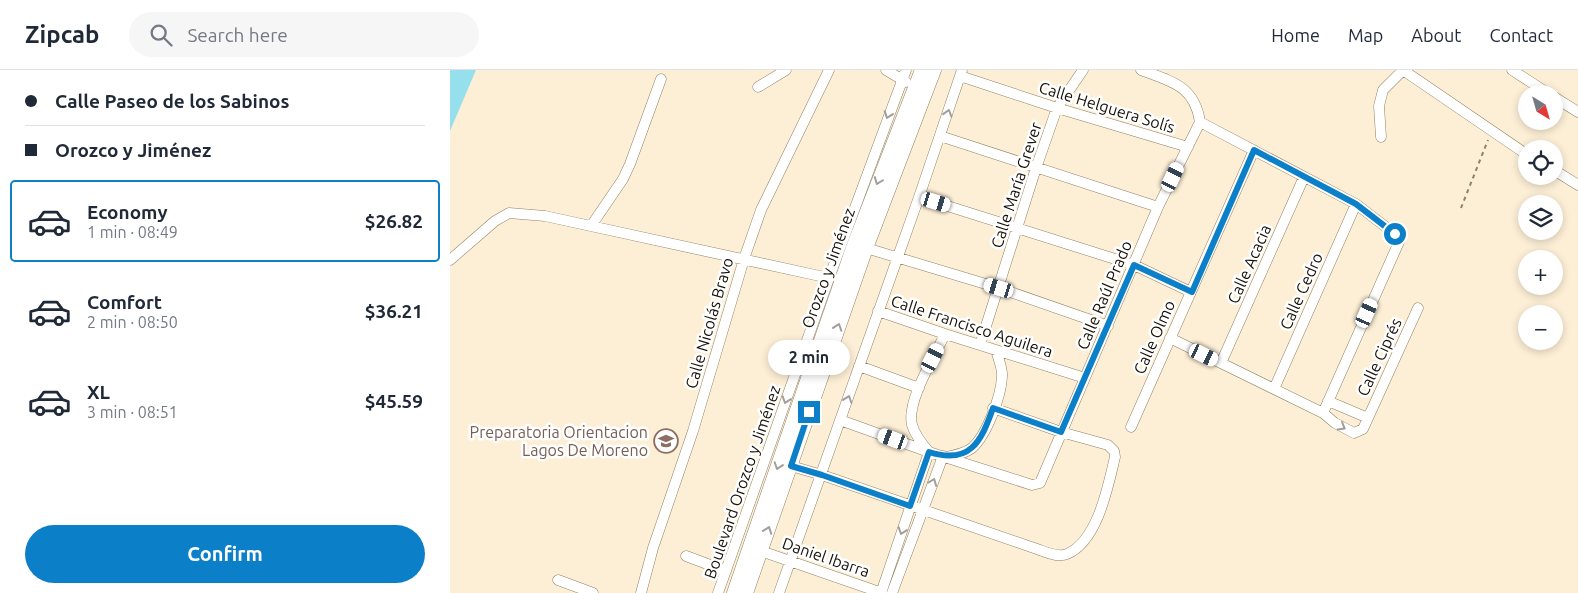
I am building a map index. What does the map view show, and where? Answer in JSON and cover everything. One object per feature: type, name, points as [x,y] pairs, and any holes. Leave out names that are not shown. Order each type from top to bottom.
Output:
[{"type":"highway","name":"Orozco y Jiménez","points":[[734,593],[854,245],[914,86],[922,70]]},
{"type":"highway","name":"Orozco y Jiménez","points":[[746,593],[866,248],[934,70]]},
{"type":"street","points":[[758,87],[786,70]]},
{"type":"street","name":"Calle Nicolás Bravo","points":[[641,593],[653,548],[693,431],[760,210],[829,70]]},
{"type":"street","points":[[886,70],[904,75],[914,86]]},
{"type":"street","name":"Calle María Grever","points":[[980,345],[1057,108],[1083,70]]},
{"type":"street","points":[[1141,70],[1171,80],[1186,91],[1198,107],[1200,122],[1356,204],[1395,234],[1399,242],[1322,413],[1170,338]]},
{"type":"street","points":[[1381,137],[1379,106],[1384,90],[1403,70],[1518,149]]},
{"type":"street","points":[[1512,70],[1535,85]]},
{"type":"street","points":[[779,593],[822,475],[961,73]]},
{"type":"street","name":"Calle Helguera Solís","points":[[961,73],[1057,108],[1188,147]]},
{"type":"street","name":"Boulevard Orozco y Jiménez","points":[[718,593],[828,278],[904,75]]},
{"type":"street","points":[[591,226],[623,179],[661,80]]},
{"type":"street","points":[[1563,103],[1578,112]]},
{"type":"street","name":"Calle Raúl Prado","points":[[944,456],[1032,484],[1040,483],[1158,208],[1200,122]]},
{"type":"street","points":[[940,136],[1158,208]]},
{"type":"street","name":"Calle Olmo","points":[[1131,427],[1254,150]]},
{"type":"street","points":[[1563,176],[1578,185]]},
{"type":"street","name":"Calle Acacia","points":[[1220,363],[1304,177]]},
{"type":"street","points":[[919,197],[1134,265],[1192,292]]},
{"type":"street","name":"Calle Cedro","points":[[1274,389],[1356,204]]},
{"type":"street","points":[[450,260],[495,220],[509,213],[545,216],[828,278]]},
{"type":"street","points":[[866,248],[999,288],[1108,326]]},
{"type":"street","name":"Calle Ciprés","points":[[1322,413],[1354,433],[1360,432],[1363,429],[1418,308]]},
{"type":"street","name":"Calle Francisco Aguilera","points":[[878,311],[1085,378]]},
{"type":"street","points":[[929,452],[920,442],[912,424],[912,407],[945,334]]},
{"type":"street","points":[[840,420],[929,452],[944,456],[962,454],[983,436],[993,408],[1003,375],[996,350]]},
{"type":"street","points":[[859,366],[919,388]]},
{"type":"street","name":"Calle Ciprés","points":[[1328,401],[1368,418]]},
{"type":"street","points":[[791,466],[822,475],[1037,550],[1058,555],[1066,554],[1077,547],[1094,527],[1105,498],[1115,457],[1114,451],[1108,445],[1061,432],[993,408]]},
{"type":"street","points":[[881,593],[929,452]]},
{"type":"street","points":[[892,593],[944,456]]},
{"type":"street","name":"Daniel Ibarra","points":[[761,550],[881,593]]},
{"type":"street","points":[[686,556],[726,571]]},
{"type":"street","points":[[558,580],[593,593]]},
{"type":"path","points":[[1461,208],[1492,131]]},
{"type":"water","points":[[450,70],[476,70],[450,131]]},
{"type":"place","name":"Preparatoria Orientacion Lagos De Moreno","points":[[666,441]]},
{"type":"route","points":[[809,412],[791,466],[910,506],[929,452],[945,457],[962,454],[971,448],[983,436],[993,408],[1061,432],[1134,265],[1192,292],[1254,150],[1356,204],[1395,234]]}]
